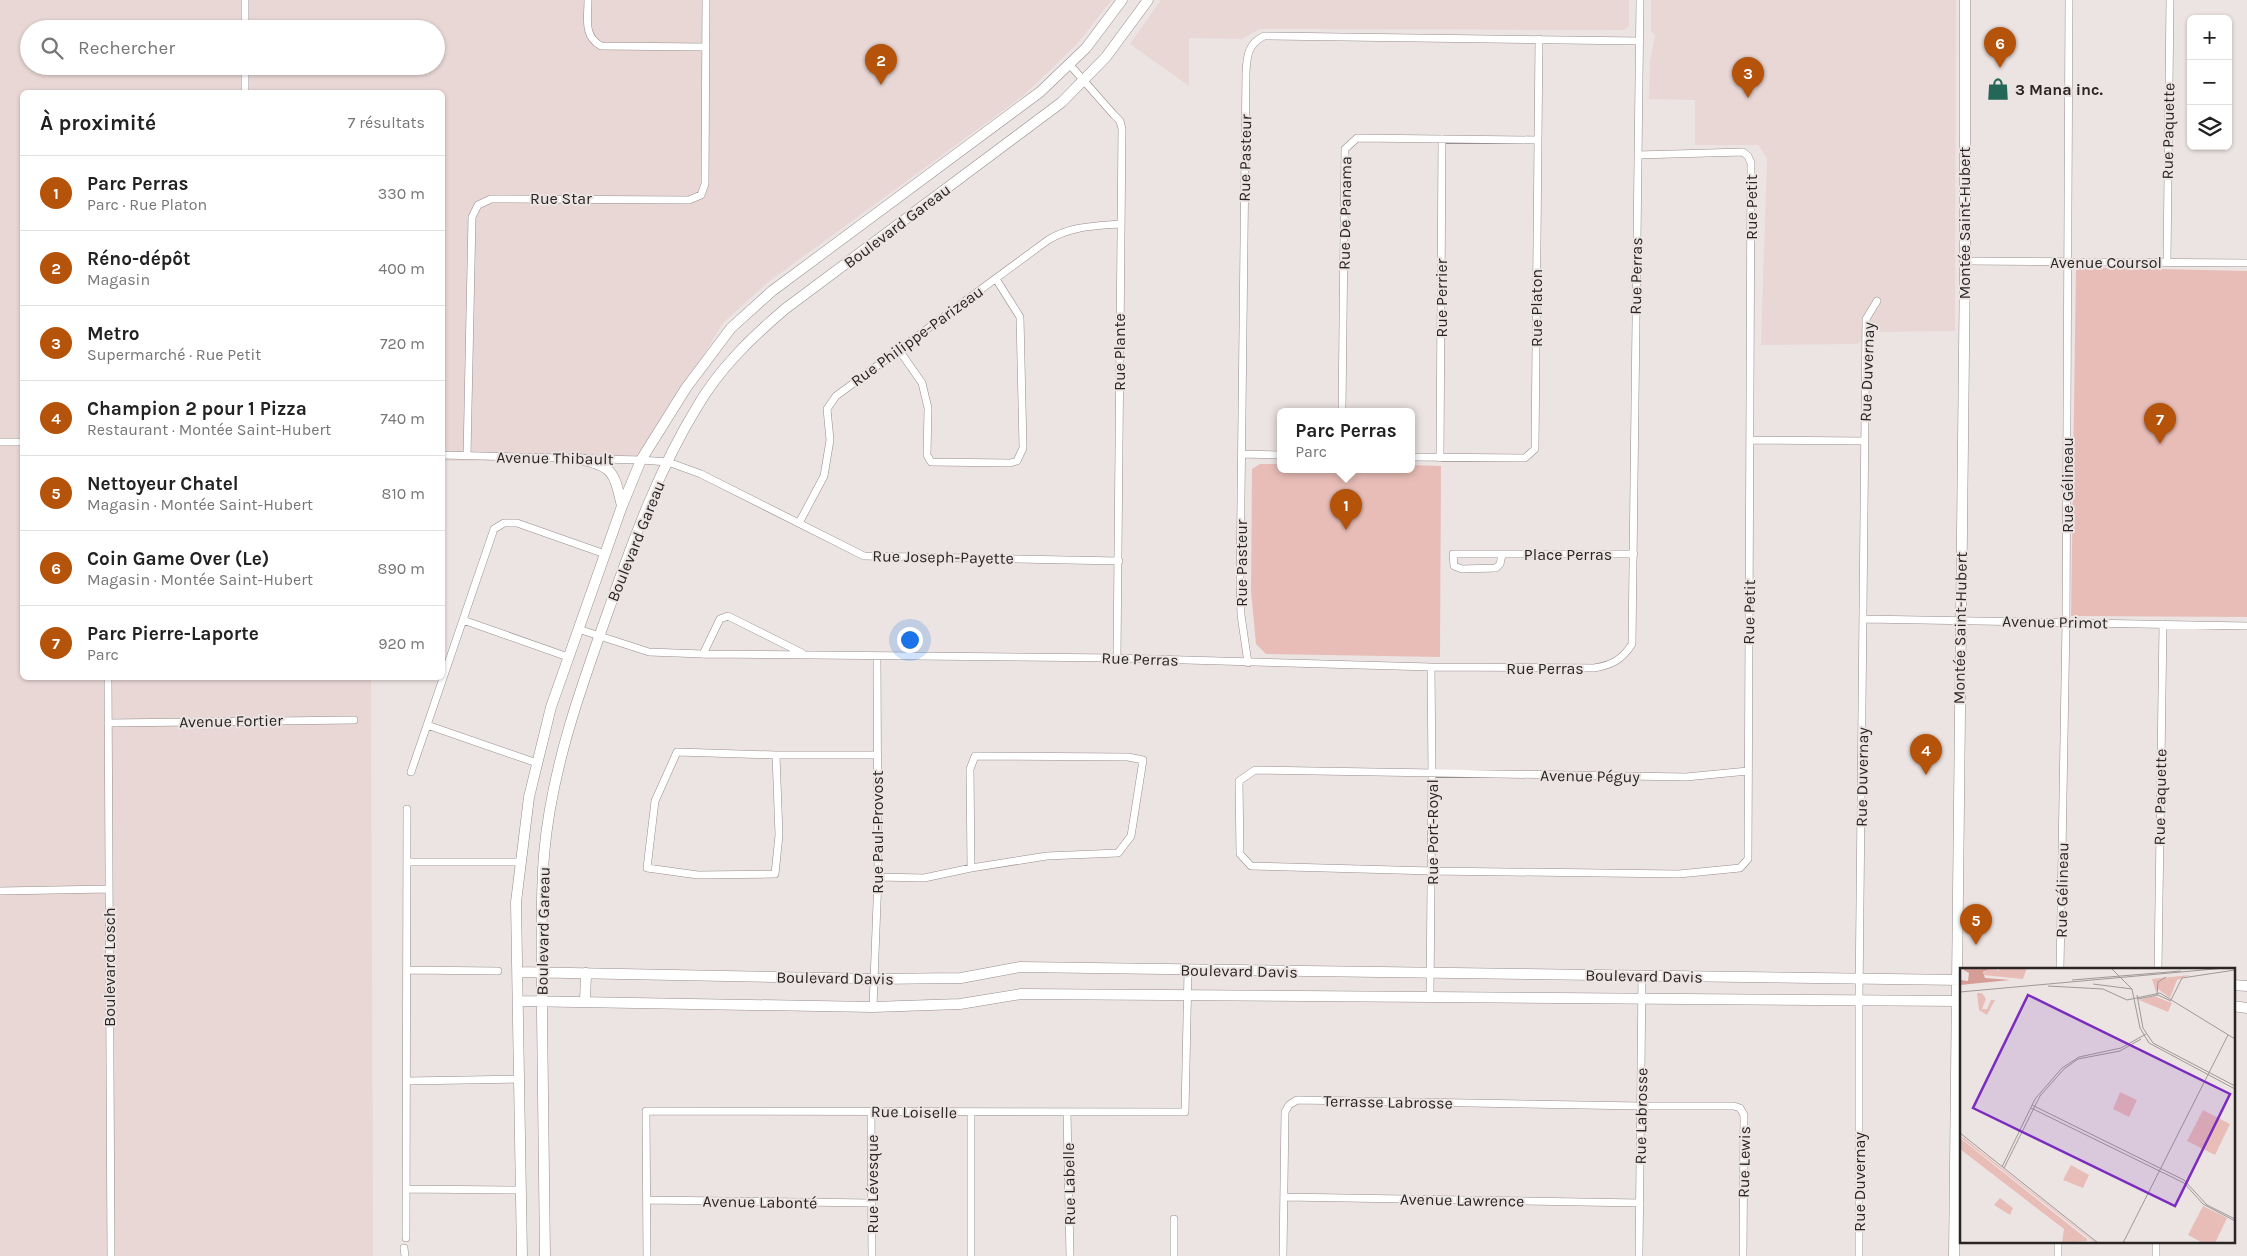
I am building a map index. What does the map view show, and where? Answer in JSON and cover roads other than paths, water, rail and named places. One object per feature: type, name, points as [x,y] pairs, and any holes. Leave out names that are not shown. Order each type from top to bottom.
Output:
[{"type":"street","points":[[245,0],[245,20]]},
{"type":"street","points":[[588,0],[588,29],[592,41],[601,46],[706,47]]},
{"type":"street","name":"Rue Star","points":[[467,456],[472,217],[478,205],[491,199],[690,200],[701,195],[705,184],[706,0]]},
{"type":"street","name":"Boulevard Gareau","points":[[522,1256],[516,902],[529,797],[551,707],[622,506],[641,460],[686,388],[731,328],[772,291],[1040,92],[1070,65],[1099,33],[1122,0]]},
{"type":"street","name":"Boulevard Gareau","points":[[545,1256],[542,972],[544,858],[549,810],[564,743],[599,636],[644,512],[668,462],[697,406],[733,358],[760,330],[1046,115],[1084,81],[1120,39],[1148,0]]},
{"type":"street","name":"Rue Perras","points":[[578,629],[649,652],[703,654],[1117,658],[1431,667],[1594,668],[1611,665],[1624,657],[1632,644],[1640,0]]},
{"type":"street","name":"Montée Saint-Hubert","points":[[1954,1256],[1959,1001],[1960,620],[1965,261],[1965,0]]},
{"type":"street","name":"Rue Gélineau","points":[[2060,968],[2066,622],[2069,0]]},
{"type":"street","name":"Rue Paquette","points":[[2167,262],[2170,0]]},
{"type":"street","name":"Rue Pasteur","points":[[1248,663],[1241,615],[1240,592],[1246,72],[1249,48],[1255,40],[1264,36],[1640,41]]},
{"type":"street","name":"Rue Platon","points":[[1415,457],[1525,458],[1535,449],[1539,40]]},
{"type":"street","name":"Rue Plante","points":[[1070,65],[1120,122],[1122,129],[1117,658]]},
{"type":"street","points":[[245,75],[245,90]]},
{"type":"street","name":"Rue De Panama","points":[[1342,408],[1345,149],[1357,138],[1537,140]]},
{"type":"street","name":"Rue Perrier","points":[[1440,458],[1442,138]]},
{"type":"street","name":"Rue Petit","points":[[1432,871],[1679,874],[1740,868],[1748,859],[1751,163],[1748,156],[1742,152],[1638,154]]},
{"type":"street","name":"Rue Philippe-Parizeau","points":[[799,523],[824,476],[830,440],[827,409],[836,396],[1063,231],[1085,226],[1120,224]]},
{"type":"street","name":"Avenue Coursol","points":[[1965,261],[2247,263]]},
{"type":"street","points":[[899,350],[922,383],[928,408],[928,455],[931,462],[1010,463],[1017,461],[1022,448],[1020,317],[996,279]]},
{"type":"street","name":"Rue Duvernay","points":[[1859,1256],[1859,978],[1866,318],[1877,301]]},
{"type":"street","points":[[1751,440],[1864,441]]},
{"type":"street","points":[[0,442],[20,442]]},
{"type":"street","points":[[1241,454],[1277,455]]},
{"type":"street","name":"Avenue Thibault","points":[[445,455],[668,462]]},
{"type":"street","points":[[579,460],[600,464],[607,468],[616,482],[622,506]]},
{"type":"street","name":"Rue Joseph-Payette","points":[[668,462],[701,474],[864,556],[1118,561]]},
{"type":"street","points":[[445,672],[494,529],[504,523],[516,523],[605,554]]},
{"type":"street","name":"Place Perras","points":[[1502,555],[1500,564],[1496,568],[1462,568],[1454,566],[1452,560],[1454,554],[1634,554]]},
{"type":"street","name":"Rue Perras","points":[[703,654],[720,619],[728,616],[804,655]]},
{"type":"street","name":"Avenue Primot","points":[[1864,619],[2247,626]]},
{"type":"street","points":[[463,620],[568,657]]},
{"type":"street","name":"Rue Paquette","points":[[2158,968],[2163,624]]},
{"type":"street","name":"Rue Paul-Provost","points":[[873,1007],[878,877],[877,656]]},
{"type":"street","name":"Rue Port-Royal","points":[[1430,996],[1432,871],[1431,667]]},
{"type":"street","name":"Boulevard Losch","points":[[108,680],[111,1256]]},
{"type":"street","points":[[412,772],[442,680]]},
{"type":"street","name":"Avenue Fortier","points":[[108,723],[354,720]]},
{"type":"street","points":[[427,725],[537,762]]},
{"type":"street","points":[[776,755],[779,835],[775,874],[698,875],[647,868],[655,801],[677,752],[776,755],[878,755]]},
{"type":"street","points":[[878,877],[924,878],[971,868],[1047,856],[1118,853],[1131,836],[1144,760],[1128,758],[974,756],[970,769],[971,868]]},
{"type":"street","name":"Avenue Péguy","points":[[1432,871],[1251,866],[1240,854],[1239,782],[1255,770],[1686,777],[1748,771]]},
{"type":"street","points":[[406,1238],[407,809]]},
{"type":"street","points":[[407,862],[520,862]]},
{"type":"street","points":[[0,891],[109,889]]},
{"type":"street","name":"Boulevard Davis","points":[[518,972],[874,979],[961,978],[1020,967],[1958,980]]},
{"type":"street","points":[[407,970],[498,971]]},
{"type":"street","name":"Rue Loiselle","points":[[647,1256],[646,1111],[1185,1112],[1188,970]]},
{"type":"street","points":[[585,1002],[586,973]]},
{"type":"street","name":"Rue Labrosse","points":[[1639,1256],[1642,976]]},
{"type":"street","points":[[2234,985],[2247,986]]},
{"type":"street","name":"Boulevard Davis","points":[[519,1001],[873,1007],[960,1004],[1022,994],[1959,1001]]},
{"type":"street","points":[[2234,1006],[2247,1008]]},
{"type":"street","points":[[407,1081],[520,1079]]},
{"type":"street","name":"Terrasse Labrosse","points":[[1283,1256],[1285,1112],[1289,1105],[1297,1100],[1641,1106]]},
{"type":"street","name":"Rue Lewis","points":[[1641,1106],[1734,1106],[1740,1108],[1744,1115],[1743,1256]]},
{"type":"street","name":"Rue Lévesque","points":[[871,1111],[872,1256]]},
{"type":"street","name":"Rue Labelle","points":[[1067,1112],[1070,1256]]},
{"type":"street","points":[[971,1256],[972,1113]]},
{"type":"street","points":[[406,1189],[521,1190]]},
{"type":"street","name":"Avenue Lawrence","points":[[1284,1197],[1640,1203]]},
{"type":"street","name":"Avenue Labonté","points":[[647,1200],[872,1203]]},
{"type":"street","points":[[1174,1219],[1174,1256]]},
{"type":"street","points":[[404,1248],[405,1256]]},
{"type":"place","name":"Coin Game Over (Le)","points":[[2000,68]]},
{"type":"place","name":"Réno-dépôt","points":[[881,85]]},
{"type":"place","name":"3 Mana inc.","points":[[1998,89]]},
{"type":"place","name":"Metro","points":[[1748,98]]},
{"type":"place","name":"Parc Pierre-Laporte","points":[[2160,444]]},
{"type":"place","name":"Parc Perras","points":[[1346,530]]},
{"type":"place","name":"Champion 2 pour 1 Pizza","points":[[1926,775]]},
{"type":"place","name":"Nettoyeur Chatel","points":[[1976,945]]}]
